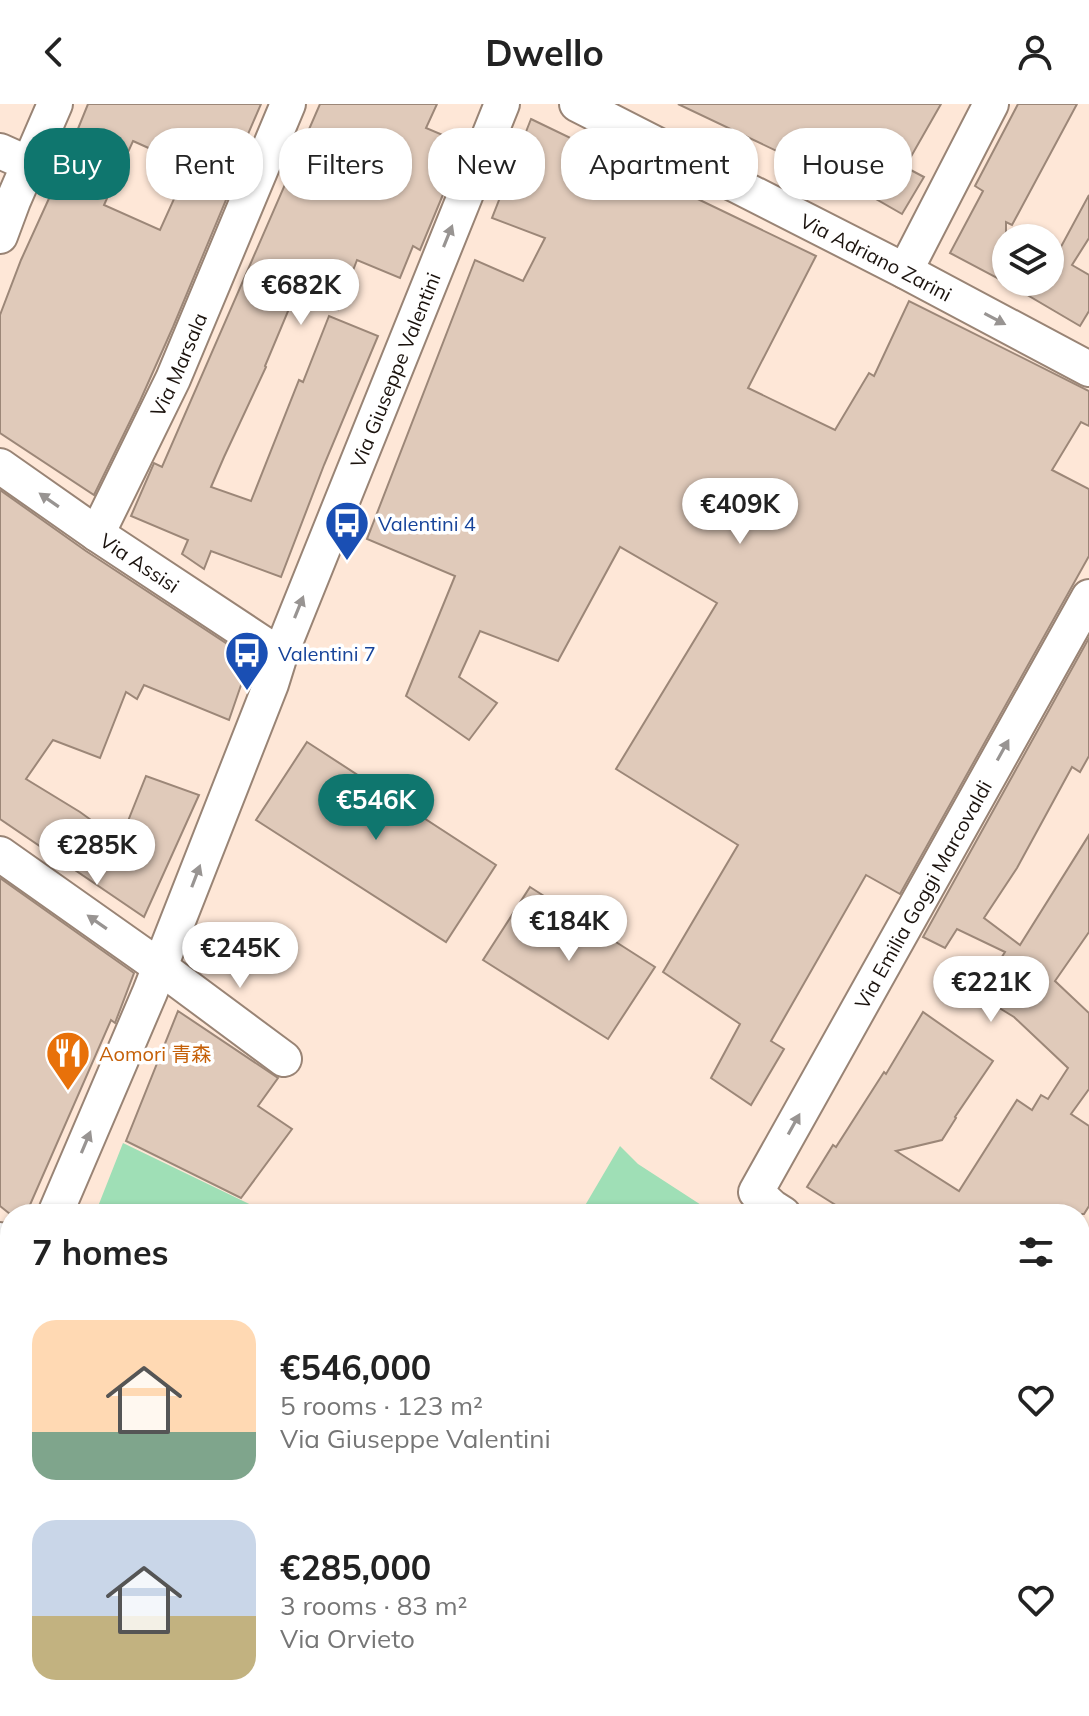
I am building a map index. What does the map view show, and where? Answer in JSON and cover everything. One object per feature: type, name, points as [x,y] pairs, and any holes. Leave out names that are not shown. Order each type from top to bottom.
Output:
[{"type":"street","points":[[0,236],[14,158],[55,104]]},
{"type":"street","name":"Via Marsala","points":[[97,534],[173,379],[288,104]]},
{"type":"street","name":"Via Giuseppe Valentini","points":[[59,1204],[160,967],[280,655],[502,104]]},
{"type":"street","name":"Via Adriano Zarini","points":[[577,104],[905,271],[1089,369]]},
{"type":"street","points":[[905,271],[991,104]]},
{"type":"street","name":"Via Assisi","points":[[0,466],[280,655]]},
{"type":"street","name":"Via Emilia Goggi Marcovaldi","points":[[769,1204],[756,1192],[1089,597]]},
{"type":"street","points":[[0,854],[284,1059]]},
{"type":"green space","points":[[123,1143],[249,1204],[99,1204]]},
{"type":"green space","points":[[620,1146],[638,1164],[700,1204],[586,1204]]},
{"type":"building","points":[[88,104],[261,104],[251,128],[146,128],[146,147],[133,141],[130,148],[130,128],[78,128]]},
{"type":"building","points":[[320,104],[437,104],[426,128],[428,200],[441,200],[420,250],[413,246],[400,278],[357,260],[338,310],[296,292],[266,367],[211,487],[251,501],[299,380],[303,382],[329,316],[378,336],[281,577],[211,551],[204,569],[182,554],[188,540],[131,516],[154,463],[162,467],[279,198],[412,200],[412,128],[310,128]]},
{"type":"building","points":[[678,104],[941,104],[912,155],[912,128],[774,128],[774,150],[758,142],[758,128],[728,128]]},
{"type":"building","points":[[1018,104],[1077,104],[1013,224],[992,224],[992,275],[950,253],[983,191],[975,186]]},
{"type":"building","points":[[531,119],[561,134],[561,200],[700,200],[816,256],[748,388],[835,430],[869,373],[874,376],[909,301],[1089,391],[1089,426],[1081,422],[1052,470],[1089,489],[1089,556],[900,894],[866,875],[771,1041],[784,1049],[751,1105],[711,1078],[740,1024],[663,972],[738,845],[616,769],[717,603],[620,547],[558,661],[480,631],[459,677],[497,703],[469,740],[406,696],[455,576],[367,539],[475,260],[523,281],[545,238],[492,218],[499,200],[545,200],[545,128],[527,128]]},
{"type":"building","points":[[912,171],[924,177],[912,197]]},
{"type":"building","points":[[1089,195],[1089,238],[1072,265],[1089,275],[1089,311],[1080,326],[1029,296],[1064,296],[1064,241]]},
{"type":"building","points":[[48,200],[106,200],[104,205],[160,230],[174,200],[226,200],[140,401],[94,495],[0,433],[0,315]]},
{"type":"building","points":[[878,200],[910,200],[902,214]]},
{"type":"building","points":[[0,490],[250,659],[229,720],[144,685],[137,699],[126,692],[100,758],[53,740],[26,779],[120,841],[146,776],[199,795],[144,917],[0,819]]},
{"type":"building","points":[[1089,638],[1089,756],[1080,772],[1072,767],[1017,868],[984,918],[1020,945],[1089,835],[1089,932],[1055,981],[1089,1013],[1089,1089],[1071,1114],[1089,1126],[1089,1204],[834,1204],[807,1187],[884,1072],[886,1074],[923,1012],[993,1061],[942,1140],[896,1151],[959,1191],[1017,1100],[1032,1110],[1041,1095],[1048,1099],[1068,1068],[1014,1017],[978,995],[1005,952],[957,929],[945,948],[923,937]]},
{"type":"building","points":[[307,742],[496,865],[446,942],[256,820]]},
{"type":"building","points":[[0,878],[134,973],[115,1023],[111,1020],[30,1204],[0,1204]]},
{"type":"building","points":[[530,887],[655,967],[608,1039],[483,960]]},
{"type":"building","points":[[178,1011],[278,1078],[258,1106],[292,1129],[241,1198],[126,1141]]},
{"type":"place","name":"Valentini 4","points":[[347,562]]},
{"type":"place","name":"Valentini 7","points":[[247,692]]},
{"type":"place","name":"Aomori 青森","points":[[68,1092]]}]
